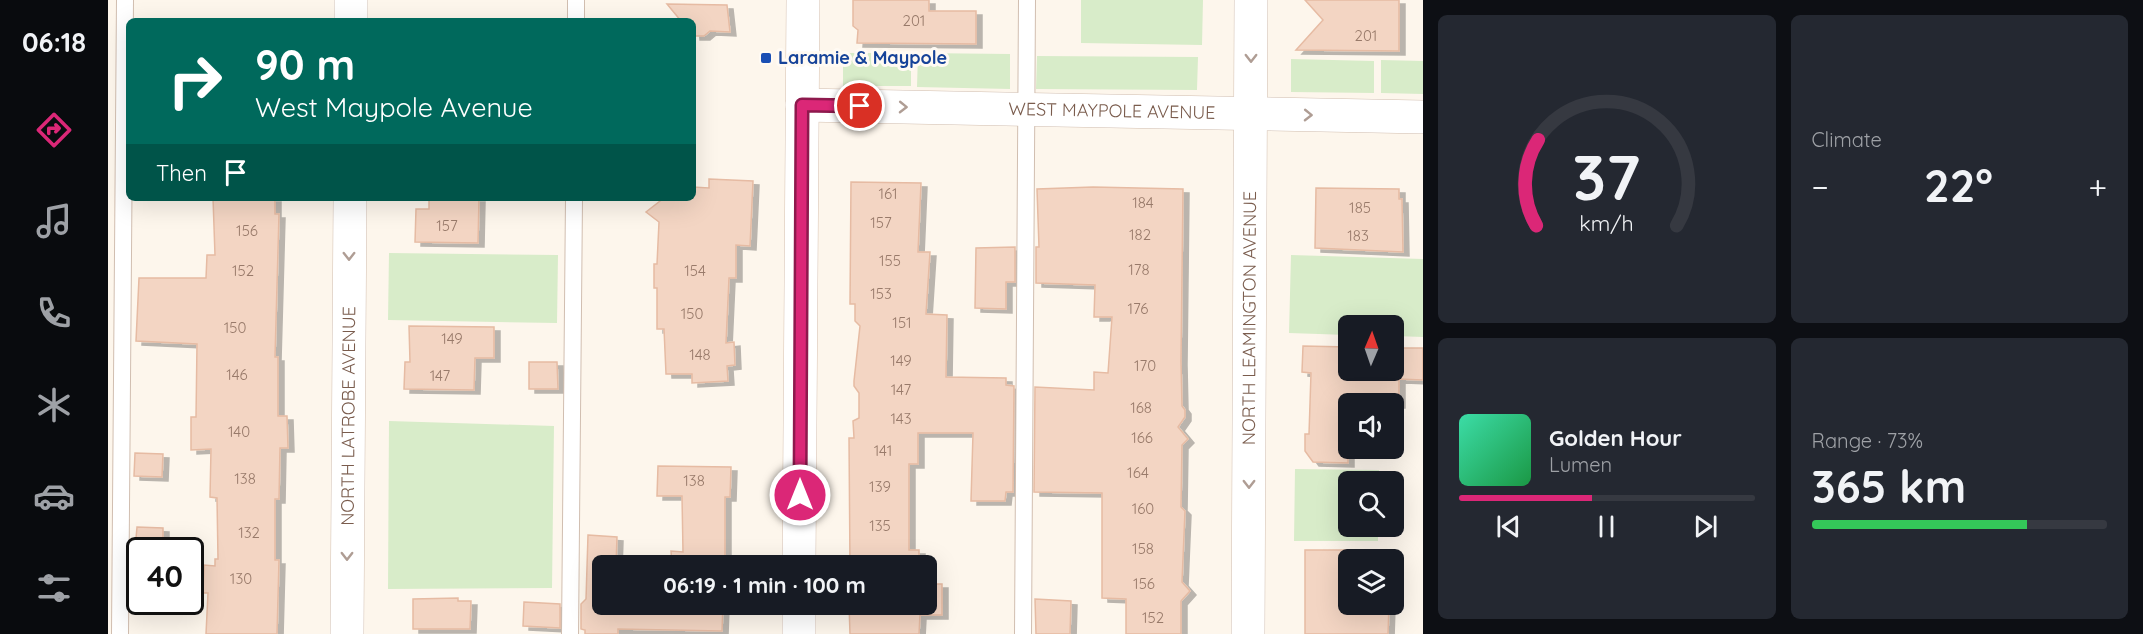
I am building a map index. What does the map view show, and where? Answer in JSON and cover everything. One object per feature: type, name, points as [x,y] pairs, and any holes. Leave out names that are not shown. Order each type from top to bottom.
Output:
[{"type":"street","points":[[351,0],[351,18]]},
{"type":"street","points":[[799,555],[803,0]]},
{"type":"street","name":"NORTH LEAMINGTON AVENUE","points":[[1248,634],[1251,0]]},
{"type":"street","name":"WEST MAYPOLE AVENUE","points":[[802,105],[1423,117]]},
{"type":"street","name":"NORTH LATROBE AVENUE","points":[[347,634],[350,201]]},
{"type":"street","points":[[799,615],[799,634]]},
{"type":"lane","points":[[120,634],[125,0]]},
{"type":"lane","points":[[576,0],[576,18]]},
{"type":"lane","points":[[1023,634],[1027,0]]},
{"type":"lane","points":[[570,634],[574,201]]},
{"type":"green space","points":[[1081,0],[1203,0],[1202,45],[1081,43]]},
{"type":"green space","points":[[843,53],[911,53],[911,86],[843,86]]},
{"type":"green space","points":[[918,53],[1010,54],[1010,89],[917,87]]},
{"type":"green space","points":[[1037,56],[1198,57],[1197,90],[1036,89]]},
{"type":"green space","points":[[1291,59],[1374,61],[1374,93],[1291,92]]},
{"type":"green space","points":[[1381,60],[1423,61],[1423,94],[1381,93]]},
{"type":"green space","points":[[389,253],[558,255],[557,323],[388,320]]},
{"type":"green space","points":[[1291,255],[1423,259],[1423,337],[1404,336],[1404,315],[1338,315],[1338,335],[1289,333]]},
{"type":"green space","points":[[389,421],[554,426],[552,588],[388,589]]},
{"type":"green space","points":[[1295,469],[1379,470],[1338,471],[1338,537],[1378,537],[1378,541],[1294,541]]},
{"type":"building","points":[[853,0],[929,0],[929,11],[976,11],[976,44],[857,43],[858,30],[853,26]]},
{"type":"building","points":[[1305,0],[1399,0],[1399,51],[1296,50],[1323,20]]},
{"type":"building","points":[[667,4],[727,5],[730,32],[710,31],[704,36],[696,36],[696,18],[679,18]]},
{"type":"building","points":[[709,179],[753,181],[750,246],[736,245],[736,278],[729,278],[726,343],[734,342],[735,365],[727,366],[728,381],[692,383],[692,374],[666,374],[664,329],[657,329],[657,288],[654,288],[654,264],[657,264],[659,222],[646,212],[660,201],[696,201],[696,187],[709,188]]},
{"type":"building","points":[[851,182],[921,183],[918,252],[930,252],[926,314],[947,315],[946,377],[1006,378],[1006,385],[1014,386],[1013,492],[1006,492],[1005,501],[971,501],[973,433],[918,433],[918,464],[909,464],[909,550],[919,550],[919,555],[850,555],[849,438],[854,438],[853,421],[859,418],[859,393],[854,386],[854,381],[860,326],[855,321],[855,304],[850,304]]},
{"type":"building","points":[[1093,187],[1183,189],[1181,361],[1182,406],[1185,410],[1185,417],[1178,427],[1188,439],[1182,445],[1181,507],[1185,511],[1182,582],[1190,591],[1181,601],[1181,634],[1126,634],[1126,599],[1102,598],[1102,493],[1034,492],[1035,387],[1094,390],[1094,372],[1108,373],[1112,317],[1094,317],[1095,285],[1036,283],[1036,247],[1039,247],[1037,189]]},
{"type":"building","points":[[1316,188],[1399,189],[1399,199],[1402,199],[1403,252],[1315,248]]},
{"type":"building","points":[[213,201],[275,201],[275,214],[279,214],[275,357],[278,357],[278,416],[287,416],[288,448],[280,448],[279,499],[275,499],[275,560],[279,560],[277,634],[206,634],[208,593],[204,593],[204,565],[215,566],[215,559],[218,559],[217,498],[210,497],[211,449],[191,450],[191,417],[196,417],[197,344],[136,341],[139,278],[206,278],[207,255],[215,255]]},
{"type":"building","points":[[429,201],[479,201],[478,243],[415,242],[416,209],[429,209]]},
{"type":"building","points":[[1015,247],[1015,282],[1006,282],[1006,309],[975,308],[976,248]]},
{"type":"building","points":[[409,326],[494,327],[494,358],[475,358],[474,390],[404,389],[405,362],[410,362]]},
{"type":"building","points":[[1303,346],[1338,347],[1338,381],[1399,381],[1399,393],[1338,393],[1338,459],[1348,459],[1348,463],[1313,462],[1305,451],[1305,434],[1309,434],[1311,373],[1302,372]]},
{"type":"building","points":[[1404,348],[1423,348],[1423,380],[1404,379]]},
{"type":"building","points":[[529,362],[557,362],[558,389],[529,389]]},
{"type":"building","points":[[135,453],[163,454],[162,477],[134,476]]},
{"type":"building","points":[[658,466],[731,467],[730,497],[725,497],[725,555],[671,555],[671,551],[683,552],[682,496],[657,496]]},
{"type":"building","points":[[137,527],[163,528],[163,537],[136,537]]},
{"type":"building","points":[[588,535],[617,537],[616,555],[592,555],[592,615],[723,615],[722,631],[618,629],[618,634],[585,634],[585,630],[581,629],[581,604],[586,599]]},
{"type":"building","points":[[1305,550],[1338,550],[1338,615],[1389,615],[1388,634],[1305,634]]},
{"type":"building","points":[[937,584],[942,584],[942,615],[937,615]]},
{"type":"building","points":[[458,598],[458,601],[471,601],[470,629],[413,629],[413,599]]},
{"type":"building","points":[[1035,599],[1071,601],[1070,634],[1036,634]]},
{"type":"building","points":[[524,602],[560,604],[560,628],[523,626]]},
{"type":"building","points":[[849,615],[920,615],[919,634],[850,634]]},
{"type":"place","name":"Laramie & Maypole","points":[[766,58]]},
{"type":"route","points":[[800,495],[802,105],[860,106]]}]
